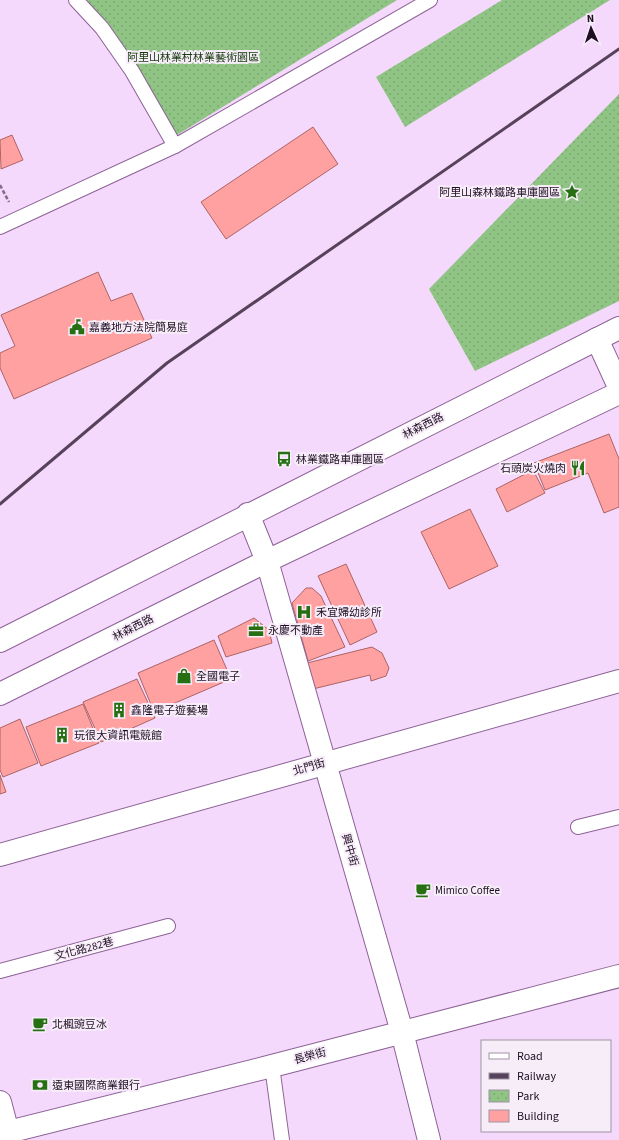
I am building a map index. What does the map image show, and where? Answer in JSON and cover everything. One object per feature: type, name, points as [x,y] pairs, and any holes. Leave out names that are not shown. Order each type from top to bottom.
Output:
[{"type":"street","name":"林森西路","points":[[0,641],[248,514],[619,328]]},
{"type":"street","points":[[598,338],[619,387]]},
{"type":"street","name":"林森西路","points":[[0,694],[267,561],[619,393]]},
{"type":"street","points":[[248,514],[267,561]]},
{"type":"street","name":"興中街","points":[[267,561],[402,1032],[429,1140]]},
{"type":"street","name":"北門街","points":[[0,855],[325,762],[619,681]]},
{"type":"street","name":"長榮街","points":[[6,1135],[619,976]]},
{"type":"street","points":[[0,1102],[6,1135]]},
{"type":"lane","points":[[76,0],[102,28],[128,65],[174,146]]},
{"type":"lane","points":[[0,227],[174,146],[430,0]]},
{"type":"lane","points":[[578,827],[619,817]]},
{"type":"lane","name":"文化路282巷","points":[[0,972],[168,926]]},
{"type":"lane","points":[[272,1066],[282,1140]]},
{"type":"green space","name":"阿里山林業村林業藝術園區","points":[[84,0],[397,0],[177,135]]},
{"type":"green space","points":[[502,0],[610,0],[405,127],[376,77]]},
{"type":"green space","name":"阿里山森林鐵路車庫園區","points":[[619,94],[619,301],[475,371],[429,289]]},
{"type":"building","points":[[313,127],[338,164],[226,239],[201,202]]},
{"type":"building","points":[[12,135],[23,160],[1,169],[0,140]]},
{"type":"building","name":"嘉義地方法院簡易庭","points":[[98,272],[111,301],[132,293],[152,338],[14,399],[0,368],[0,353],[15,346],[1,315]]},
{"type":"building","name":"石頭炭火燒肉","points":[[609,434],[619,459],[619,507],[604,513],[588,473],[545,490],[534,463]]},
{"type":"building","points":[[533,470],[545,493],[507,512],[496,489]]},
{"type":"building","points":[[470,509],[498,566],[449,589],[421,532]]},
{"type":"building","points":[[346,564],[377,632],[350,645],[318,576]]},
{"type":"building","points":[[306,588],[312,588],[321,596],[345,647],[308,661],[292,603]]},
{"type":"building","points":[[254,618],[269,630],[272,643],[226,657],[218,636]]},
{"type":"building","name":"全國電子","points":[[214,640],[231,679],[154,712],[138,673]]},
{"type":"building","points":[[372,647],[382,653],[389,668],[386,676],[371,681],[370,675],[313,689],[307,663]]},
{"type":"building","name":"鑫隆電子遊藝場","points":[[137,679],[155,718],[101,742],[83,702]]},
{"type":"building","name":"玩很大資訊電競館","points":[[83,704],[99,743],[41,766],[26,727]]},
{"type":"building","points":[[20,719],[38,763],[3,777],[0,770],[0,728]]},
{"type":"building","points":[[0,775],[6,792],[0,794]]},
{"type":"railway","points":[[0,504],[167,363],[619,49]]},
{"type":"place","name":"阿里山森林鐵路車庫園區","points":[[572,192]]},
{"type":"place","name":"嘉義地方法院簡易庭","points":[[77,327]]},
{"type":"place","name":"林業鐵路車庫園區","points":[[284,459]]},
{"type":"place","name":"石頭炭火燒肉","points":[[578,468]]},
{"type":"place","name":"禾宜婦幼診所","points":[[304,612]]},
{"type":"place","name":"永慶不動產","points":[[256,630]]},
{"type":"place","name":"全國電子","points":[[184,676]]},
{"type":"place","name":"鑫隆電子遊藝場","points":[[119,710]]},
{"type":"place","name":"玩很大資訊電競館","points":[[62,735]]},
{"type":"place","name":"Mimico Coffee","points":[[423,890]]},
{"type":"place","name":"北楓豌豆冰","points":[[40,1024]]},
{"type":"place","name":"遠東國際商業銀行","points":[[40,1085]]}]
